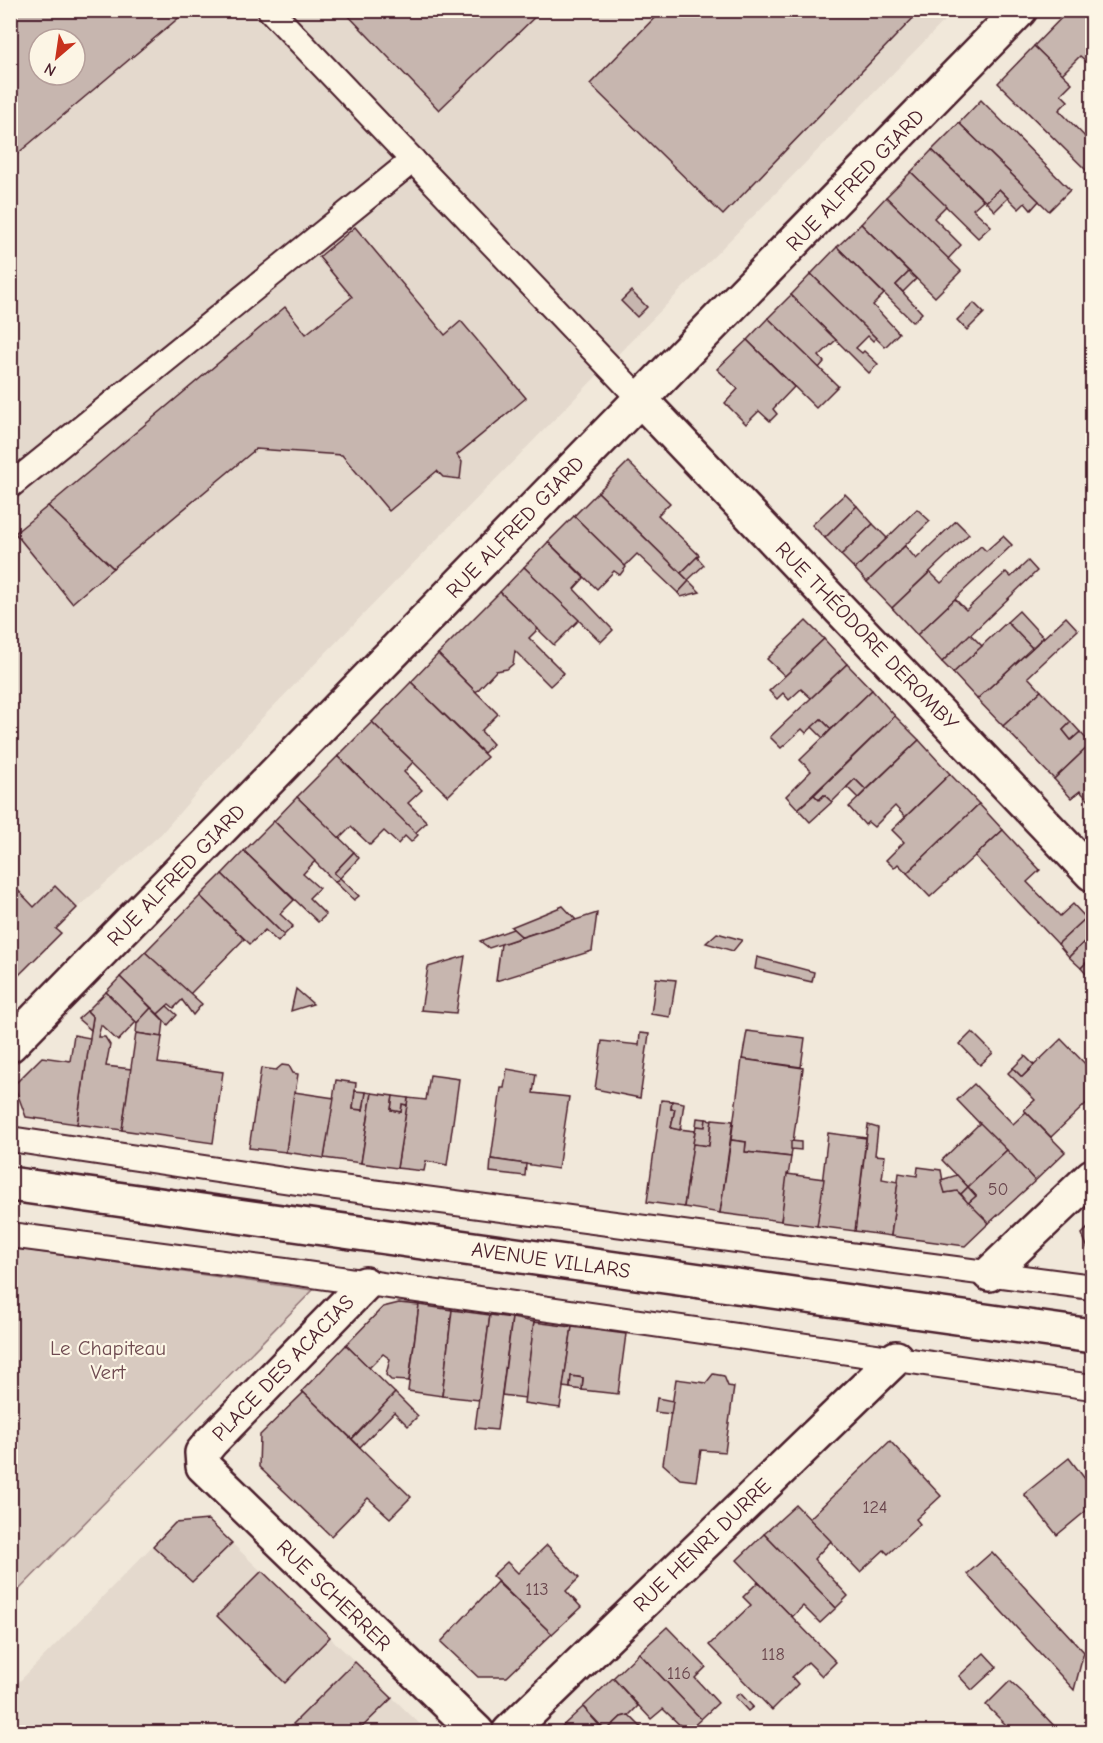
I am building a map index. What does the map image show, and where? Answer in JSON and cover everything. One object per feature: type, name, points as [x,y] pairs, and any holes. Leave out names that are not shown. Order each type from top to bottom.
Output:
[{"type":"street","name":"RUE ALFRED GIARD","points":[[10,1045],[1020,10]]},
{"type":"street","name":"RUE THÉODORE DEROMBY","points":[[640,399],[1092,874]]},
{"type":"street","points":[[989,1274],[1092,1176]]},
{"type":"street","name":"AVENUE VILLARS","points":[[10,1184],[1092,1336]]},
{"type":"street","name":"PLACE DES ACACIAS","points":[[202,1453],[365,1284]]},
{"type":"street","name":"RUE HENRI DURRE","points":[[509,1732],[896,1358]]},
{"type":"street","name":"RUE SCHERRER","points":[[202,1453],[202,1466],[213,1479],[477,1732]]},
{"type":"lane","points":[[270,10],[640,399]]},
{"type":"lane","points":[[10,486],[413,160]]},
{"type":"lane","points":[[10,1139],[309,1184],[1092,1287]]},
{"type":"lane","points":[[10,1235],[1092,1387]]},
{"type":"shaded area","points":[[11,11],[954,11],[261,719],[161,834],[77,908],[11,979]]},
{"type":"shaded area","points":[[208,1520],[424,1728],[424,1732],[11,1732],[11,1690],[175,1523]]},
{"type":"green space","name":"Le Chapiteau Vert","points":[[10,1248],[313,1290],[11,1598]]},
{"type":"building","points":[[10,10],[188,10],[10,160]]},
{"type":"building","points":[[343,10],[542,10],[439,110]]},
{"type":"building","points":[[662,10],[921,10],[723,215],[590,84]]},
{"type":"building","points":[[1069,10],[1085,10],[1092,18],[1092,63],[1091,65],[1080,56],[1062,74],[1034,46]]},
{"type":"building","points":[[1034,46],[1072,83],[1061,94],[1068,101],[1059,110],[1092,144],[1092,176],[998,83]]},
{"type":"building","points":[[981,100],[1070,190],[1049,211],[959,123]]},
{"type":"building","points":[[959,123],[1039,201],[1031,210],[1025,203],[1019,209],[999,189],[986,202],[932,150]]},
{"type":"building","points":[[932,150],[983,200],[973,209],[991,226],[978,238],[911,172]]},
{"type":"building","points":[[911,172],[946,206],[934,218],[961,245],[948,259],[886,197]]},
{"type":"building","points":[[999,189],[1008,198],[995,211],[986,202]]},
{"type":"building","points":[[886,197],[961,271],[935,297],[861,224]]},
{"type":"building","points":[[861,224],[909,272],[896,285],[922,313],[913,322],[837,247]]},
{"type":"building","points":[[355,227],[445,335],[461,321],[526,398],[457,455],[462,462],[460,479],[443,477],[437,471],[389,511],[342,455],[256,449],[113,568],[48,506],[285,307],[306,334],[352,297],[319,257]]},
{"type":"building","points":[[837,247],[884,294],[873,305],[899,333],[885,347],[811,274]]},
{"type":"building","points":[[909,272],[916,279],[903,292],[896,285]]},
{"type":"building","points":[[811,274],[876,338],[873,341],[868,336],[856,348],[862,353],[864,351],[878,364],[869,373],[791,295]]},
{"type":"building","points":[[631,291],[647,307],[637,317],[621,301]]},
{"type":"building","points":[[791,295],[836,340],[819,356],[824,362],[819,368],[768,318]]},
{"type":"building","points":[[974,303],[984,313],[967,330],[957,320]]},
{"type":"building","points":[[768,318],[838,386],[816,408],[747,340]]},
{"type":"building","points":[[747,340],[794,387],[773,409],[777,414],[770,421],[759,411],[746,424],[725,403],[738,389],[717,369]]},
{"type":"building","points":[[628,462],[670,503],[658,515],[699,555],[681,573],[598,492]]},
{"type":"building","points":[[598,492],[689,581],[678,593],[637,554],[625,566],[574,516]]},
{"type":"building","points":[[845,494],[857,506],[825,538],[812,525]]},
{"type":"building","points":[[48,506],[113,568],[72,603],[15,533]]},
{"type":"building","points":[[857,506],[873,524],[841,555],[825,538]]},
{"type":"building","points":[[917,509],[930,521],[867,582],[855,569]]},
{"type":"building","points":[[574,516],[626,567],[620,575],[614,571],[597,589],[548,542]]},
{"type":"building","points":[[956,521],[969,534],[892,608],[867,582],[905,546],[916,559]]},
{"type":"building","points":[[873,524],[887,538],[855,569],[841,555]]},
{"type":"building","points":[[1003,536],[1012,545],[917,635],[892,608],[930,572],[941,583],[981,546],[986,551]]},
{"type":"building","points":[[548,542],[584,578],[574,589],[613,630],[601,642],[524,567]]},
{"type":"building","points":[[697,557],[704,565],[688,580],[681,573]]},
{"type":"building","points":[[1028,561],[1037,571],[942,662],[917,635],[955,599],[966,610],[1006,572],[1011,577]]},
{"type":"building","points":[[524,567],[579,620],[554,645],[500,592]]},
{"type":"building","points":[[689,581],[700,592],[681,597],[678,593]]},
{"type":"building","points":[[500,592],[538,629],[529,638],[564,673],[550,686],[515,651],[513,664],[507,669],[496,671],[476,692],[438,654]]},
{"type":"building","points":[[1019,611],[1043,637],[1032,648],[1007,622]]},
{"type":"building","points":[[1066,617],[1078,630],[1028,677],[1041,691],[1003,726],[977,699]]},
{"type":"building","points":[[806,621],[824,639],[785,676],[767,659]]},
{"type":"building","points":[[1007,622],[1032,648],[977,699],[953,673]]},
{"type":"building","points":[[970,634],[982,646],[953,673],[942,662]]},
{"type":"building","points":[[824,639],[847,664],[811,698],[801,689],[789,700],[783,693],[777,699],[769,691]]},
{"type":"building","points":[[438,654],[498,714],[481,731],[493,744],[484,753],[411,682]]},
{"type":"building","points":[[847,664],[872,690],[831,729],[821,719],[806,733],[802,729],[781,748],[770,737]]},
{"type":"building","points":[[411,682],[487,757],[448,796],[372,722]]},
{"type":"building","points":[[872,690],[895,716],[798,809],[786,796],[811,771],[800,760]]},
{"type":"building","points":[[1041,691],[1071,722],[1063,730],[1071,740],[1080,732],[1091,744],[1054,779],[1003,726]]},
{"type":"building","points":[[895,716],[919,740],[866,790],[855,779],[832,802],[824,795],[819,800],[814,795]]},
{"type":"building","points":[[821,719],[831,729],[823,738],[812,727]]},
{"type":"building","points":[[372,722],[413,762],[404,772],[422,790],[408,803],[427,822],[415,833],[338,756]]},
{"type":"building","points":[[1071,722],[1080,732],[1071,740],[1063,730]]},
{"type":"building","points":[[919,740],[950,774],[905,817],[895,806],[874,827],[868,822],[865,825],[849,807]]},
{"type":"building","points":[[1092,743],[1092,804],[1080,791],[1071,798],[1054,779]]},
{"type":"building","points":[[338,756],[418,835],[411,842],[405,836],[398,844],[384,831],[370,845],[351,827],[339,839],[297,797]]},
{"type":"building","points":[[950,774],[979,804],[907,873],[898,864],[894,868],[886,860],[904,842],[892,830]]},
{"type":"building","points":[[855,779],[866,790],[858,798],[847,787]]},
{"type":"building","points":[[814,795],[819,800],[824,795],[832,802],[810,822],[798,809]]},
{"type":"building","points":[[297,797],[354,852],[334,873],[340,878],[335,882],[274,821]]},
{"type":"building","points":[[979,804],[1003,830],[930,897],[907,873]]},
{"type":"building","points":[[274,821],[315,861],[303,874],[319,888],[309,898],[326,915],[318,922],[244,851]]},
{"type":"building","points":[[1003,830],[1040,870],[1027,882],[1060,916],[1073,904],[1086,918],[1058,944],[975,856]]},
{"type":"building","points":[[244,851],[294,900],[280,914],[293,926],[284,935],[222,874]]},
{"type":"building","points":[[354,852],[359,858],[340,878],[334,873]]},
{"type":"building","points":[[222,874],[284,935],[278,942],[265,930],[250,944],[200,896]]},
{"type":"building","points":[[340,878],[359,896],[354,900],[335,882]]},
{"type":"building","points":[[12,884],[34,907],[55,886],[77,908],[56,929],[61,933],[10,984]]},
{"type":"building","points":[[200,896],[244,939],[190,994],[145,952]]},
{"type":"building","points":[[563,906],[576,920],[522,937],[511,927]]},
{"type":"building","points":[[597,913],[592,951],[496,981],[501,944]]},
{"type":"building","points":[[1086,918],[1092,925],[1092,934],[1069,957],[1058,944]]},
{"type":"building","points":[[513,929],[522,937],[489,948],[480,941]]},
{"type":"building","points":[[717,933],[742,940],[733,951],[706,943]]},
{"type":"building","points":[[1092,934],[1092,957],[1081,968],[1069,957]]},
{"type":"building","points":[[145,952],[202,1004],[193,1015],[182,1000],[174,1008],[169,1004],[158,1014],[120,977]]},
{"type":"building","points":[[465,956],[456,1013],[421,1010],[428,967]]},
{"type":"building","points":[[757,957],[814,972],[812,982],[755,969]]},
{"type":"building","points":[[1092,957],[1092,981],[1081,968]]},
{"type":"building","points":[[120,977],[151,1008],[137,1023],[106,992]]},
{"type":"building","points":[[656,978],[676,980],[670,1017],[651,1014]]},
{"type":"building","points":[[296,989],[313,1004],[291,1011]]},
{"type":"building","points":[[106,992],[136,1022],[118,1041],[101,1025],[98,1037],[105,1037],[110,1045],[106,1066],[131,1069],[122,1130],[77,1124],[93,1017],[87,1011]]},
{"type":"building","points":[[167,1006],[177,1015],[168,1025],[158,1014]]},
{"type":"building","points":[[151,1008],[164,1021],[162,1037],[136,1033],[137,1023]]},
{"type":"building","points":[[87,1011],[93,1017],[91,1030],[78,1019]]},
{"type":"building","points":[[747,1031],[805,1038],[801,1067],[742,1059]]},
{"type":"building","points":[[972,1032],[993,1053],[980,1065],[960,1044]]},
{"type":"building","points":[[136,1033],[162,1037],[158,1063],[223,1072],[213,1143],[122,1130]]},
{"type":"building","points":[[640,1033],[649,1034],[640,1098],[595,1089],[602,1041],[639,1045]]},
{"type":"building","points":[[74,1035],[90,1038],[77,1124],[26,1117],[14,1085],[42,1057],[70,1061]]},
{"type":"building","points":[[1061,1039],[1092,1071],[1092,1098],[1051,1137],[1024,1110],[1035,1100],[1008,1073],[1013,1068],[1022,1077]]},
{"type":"building","points":[[1025,1056],[1034,1065],[1022,1077],[1013,1068]]},
{"type":"building","points":[[742,1059],[803,1068],[791,1157],[745,1152],[746,1142],[731,1140]]},
{"type":"building","points":[[282,1065],[289,1066],[293,1073],[298,1074],[286,1152],[249,1148],[261,1068],[276,1070]]},
{"type":"building","points":[[507,1069],[536,1074],[533,1093],[569,1097],[558,1169],[491,1159],[501,1088],[504,1088]]},
{"type":"building","points":[[430,1075],[459,1079],[447,1165],[426,1161],[424,1171],[397,1168],[408,1098],[426,1100]]},
{"type":"building","points":[[336,1080],[356,1083],[353,1109],[363,1110],[366,1092],[372,1093],[361,1163],[324,1158]]},
{"type":"building","points":[[974,1084],[1013,1124],[1026,1112],[1065,1152],[1035,1181],[957,1100]]},
{"type":"building","points":[[355,1091],[366,1092],[363,1110],[353,1109]]},
{"type":"building","points":[[294,1092],[334,1098],[324,1158],[286,1152]]},
{"type":"building","points":[[372,1093],[393,1096],[391,1110],[401,1112],[402,1104],[407,1105],[397,1168],[361,1163]]},
{"type":"building","points":[[393,1096],[408,1098],[407,1105],[402,1104],[401,1112],[391,1110]]},
{"type":"building","points":[[661,1100],[672,1101],[671,1109],[675,1109],[671,1128],[695,1131],[684,1207],[647,1202]]},
{"type":"building","points":[[672,1101],[684,1103],[680,1130],[671,1128],[675,1109],[671,1109]]},
{"type":"building","points":[[697,1118],[706,1119],[705,1127],[696,1126]]},
{"type":"building","points":[[706,1119],[712,1120],[709,1146],[693,1144],[696,1126],[705,1127]]},
{"type":"building","points":[[712,1119],[733,1121],[720,1213],[684,1207],[693,1144],[709,1146]]},
{"type":"building","points":[[980,1123],[1007,1150],[968,1187],[942,1160]]},
{"type":"building","points":[[868,1125],[878,1128],[875,1155],[885,1156],[882,1179],[898,1182],[891,1236],[855,1231]]},
{"type":"building","points":[[828,1133],[866,1138],[855,1231],[817,1226]]},
{"type":"building","points":[[731,1140],[746,1142],[745,1152],[791,1157],[781,1221],[720,1213]]},
{"type":"building","points":[[791,1141],[801,1142],[801,1150],[791,1149]]},
{"type":"building","points":[[1007,1150],[1035,1181],[988,1224],[968,1203],[976,1196],[968,1187]]},
{"type":"building","points":[[491,1159],[526,1164],[525,1176],[490,1172]]},
{"type":"building","points":[[918,1167],[941,1170],[945,1193],[957,1191],[989,1223],[965,1246],[891,1236],[899,1173],[917,1176]]},
{"type":"building","points":[[787,1174],[824,1179],[817,1226],[781,1221]]},
{"type":"building","points":[[957,1175],[968,1187],[961,1194],[957,1191],[945,1193],[941,1180]]},
{"type":"building","points":[[968,1187],[976,1196],[968,1203],[961,1194]]},
{"type":"building","points":[[1092,1224],[1092,1259],[1082,1234]]},
{"type":"building","points":[[399,1303],[419,1305],[409,1381],[391,1380],[386,1375],[390,1359],[383,1354],[369,1368],[346,1345],[383,1307]]},
{"type":"building","points":[[419,1305],[452,1310],[442,1396],[408,1391]]},
{"type":"building","points":[[452,1310],[490,1315],[479,1400],[442,1396]]},
{"type":"building","points":[[490,1315],[512,1318],[497,1430],[475,1428]]},
{"type":"building","points":[[512,1318],[534,1322],[525,1398],[502,1395]]},
{"type":"building","points":[[534,1322],[572,1327],[560,1408],[524,1403]]},
{"type":"building","points":[[572,1327],[626,1334],[618,1394],[582,1390],[583,1378],[571,1376],[570,1388],[563,1387]]},
{"type":"building","points":[[346,1345],[395,1393],[352,1439],[302,1391]]},
{"type":"building","points":[[713,1374],[724,1376],[728,1386],[734,1387],[725,1452],[701,1450],[696,1481],[680,1479],[663,1464],[676,1379],[706,1383]]},
{"type":"building","points":[[571,1376],[583,1378],[582,1390],[570,1388]]},
{"type":"building","points":[[302,1391],[411,1497],[390,1518],[368,1498],[331,1536],[259,1467],[260,1435],[303,1393]]},
{"type":"building","points":[[395,1393],[418,1416],[408,1426],[394,1412],[360,1447],[352,1439]]},
{"type":"building","points":[[657,1398],[673,1401],[671,1414],[655,1412]]},
{"type":"building","points":[[890,1441],[941,1496],[916,1519],[920,1524],[888,1554],[884,1550],[860,1572],[809,1519]]},
{"type":"building","points":[[1069,1458],[1092,1488],[1092,1506],[1057,1535],[1024,1494]]},
{"type":"building","points":[[796,1505],[831,1541],[814,1559],[848,1596],[836,1608],[764,1534]]},
{"type":"building","points":[[208,1520],[232,1543],[192,1582],[153,1546],[175,1523]]},
{"type":"building","points":[[764,1534],[836,1608],[820,1623],[803,1606],[792,1617],[737,1560]]},
{"type":"building","points":[[547,1545],[579,1578],[566,1591],[581,1607],[552,1634],[492,1576],[507,1562],[518,1573]]},
{"type":"building","points":[[992,1552],[1084,1652],[1074,1690],[967,1574]]},
{"type":"building","points":[[262,1571],[330,1637],[285,1683],[217,1616]]},
{"type":"building","points":[[497,1582],[552,1634],[507,1677],[478,1677],[441,1642]]},
{"type":"building","points":[[758,1582],[836,1662],[822,1676],[808,1662],[792,1677],[798,1684],[772,1710],[709,1645],[751,1605],[743,1597]]},
{"type":"building","points":[[667,1627],[706,1667],[695,1678],[718,1703],[701,1719],[639,1653]]},
{"type":"building","points":[[639,1653],[701,1719],[687,1732],[663,1709],[651,1719],[613,1678]]},
{"type":"building","points":[[984,1653],[997,1667],[972,1690],[959,1676]]},
{"type":"building","points":[[355,1662],[392,1698],[357,1732],[285,1732]]},
{"type":"building","points":[[613,1678],[638,1706],[606,1731],[583,1707]]},
{"type":"building","points":[[1010,1681],[1060,1732],[1013,1732],[986,1705]]},
{"type":"building","points":[[740,1693],[753,1707],[748,1711],[735,1697]]},
{"type":"building","points":[[583,1707],[605,1732],[556,1732]]},
{"type":"building","points":[[629,1715],[644,1730],[642,1732],[605,1732],[621,1717]]}]
